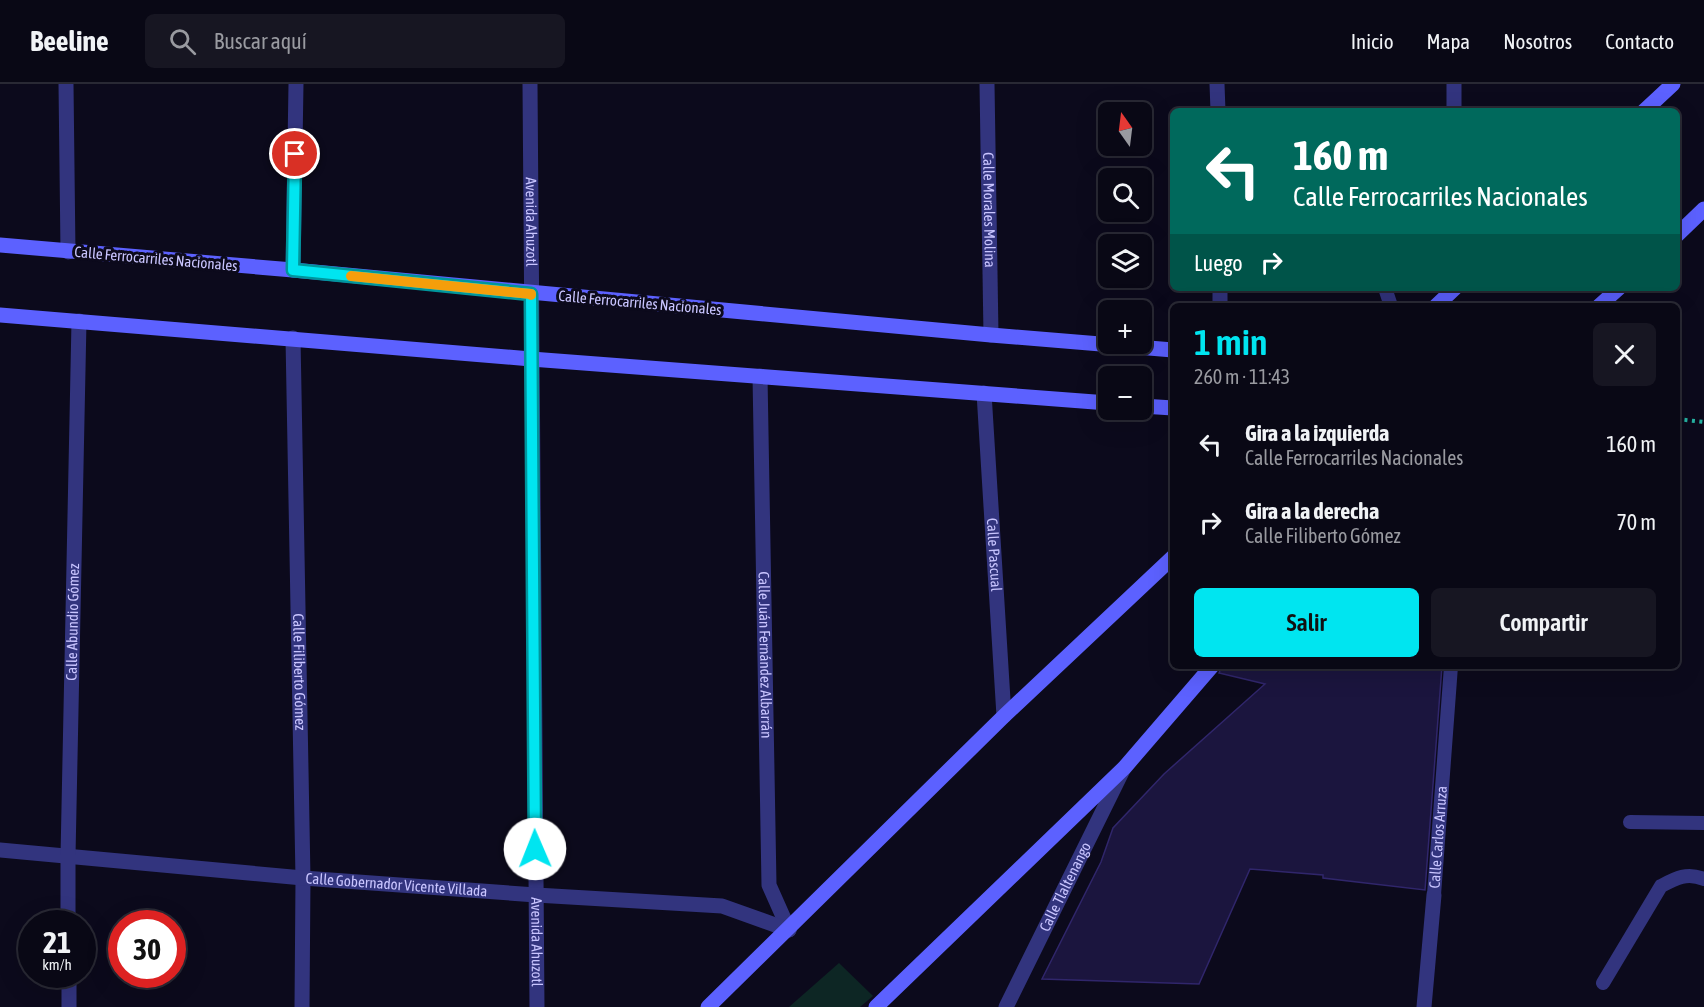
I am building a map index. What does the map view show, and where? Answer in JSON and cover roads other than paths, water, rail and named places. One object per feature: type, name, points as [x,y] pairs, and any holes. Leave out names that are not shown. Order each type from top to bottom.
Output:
[{"type":"street","points":[[66,84],[68,252]]},
{"type":"street","points":[[293,270],[296,84]]},
{"type":"street","name":"Avenida Ahuzotl","points":[[530,84],[537,1007]]},
{"type":"street","name":"Calle Morales Molina","points":[[987,84],[991,335]]},
{"type":"street","points":[[1217,84],[1218,108]]},
{"type":"street","points":[[1454,84],[1454,108]]},
{"type":"street","points":[[1647,108],[1673,84]]},
{"type":"street","points":[[1680,232],[1704,208]]},
{"type":"street","name":"Calle Ferrocarriles Nacionales","points":[[0,245],[1170,350]]},
{"type":"street","points":[[1439,303],[1451,291]]},
{"type":"street","points":[[1602,303],[1616,291]]},
{"type":"street","points":[[0,315],[531,359],[1098,402]]},
{"type":"street","name":"Calle Abundio Gómez","points":[[68,910],[79,321]]},
{"type":"street","name":"Calle Filiberto Gómez","points":[[293,338],[303,878],[302,1007]]},
{"type":"street","name":"Calle Juán Fernández Albarrán","points":[[760,376],[769,885],[789,930]]},
{"type":"street","name":"Calle Pascual","points":[[984,393],[1005,716]]},
{"type":"street","points":[[1152,407],[1170,408]]},
{"type":"street","points":[[708,1007],[1005,716],[1170,560]]},
{"type":"street","points":[[876,1007],[1125,767],[1209,669]]},
{"type":"street","name":"Calle Tlaltenango","points":[[1006,1007],[1125,767]]},
{"type":"street","name":"Calle Gobernador Vicente Villada","points":[[0,850],[303,878],[722,906],[789,930]]},
{"type":"street","name":"Calle Carlos Arruza","points":[[1424,1007],[1434,895]]},
{"type":"street","points":[[69,988],[69,1007]]},
{"type":"lane","name":"Calle Carlos Arruza","points":[[1434,895],[1451,669]]},
{"type":"lane","points":[[1630,822],[1704,823]]},
{"type":"lane","points":[[1604,983],[1661,886],[1676,878],[1694,875],[1704,879]]}]
